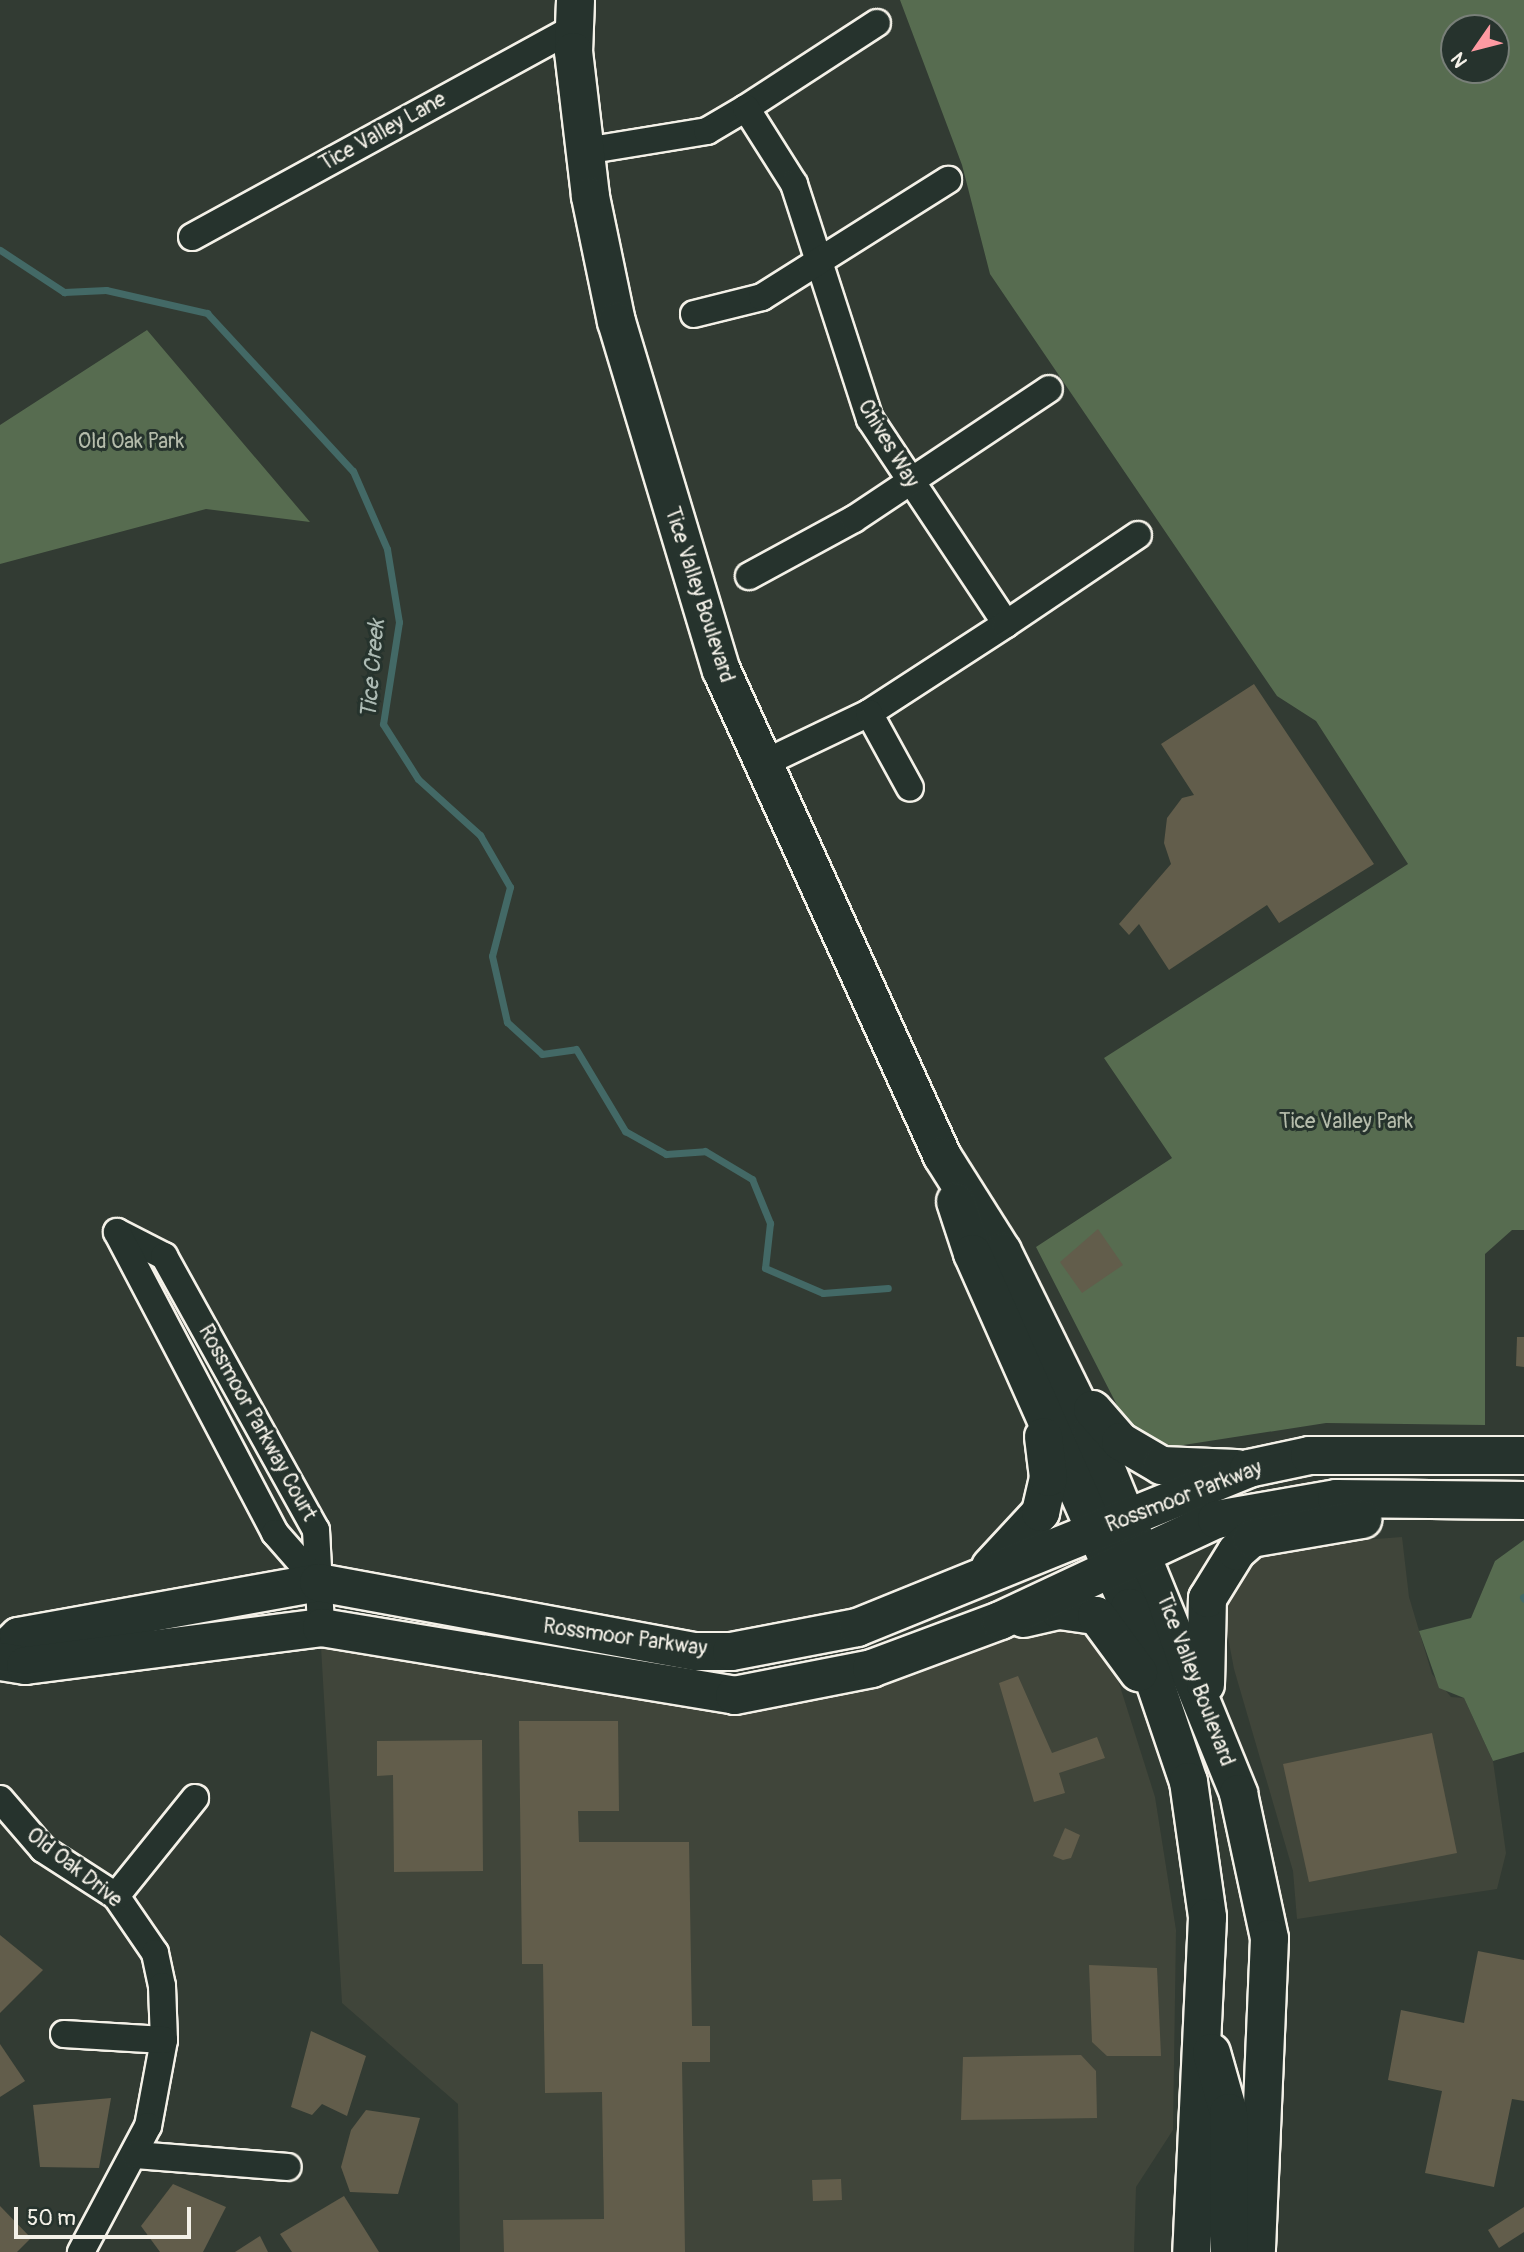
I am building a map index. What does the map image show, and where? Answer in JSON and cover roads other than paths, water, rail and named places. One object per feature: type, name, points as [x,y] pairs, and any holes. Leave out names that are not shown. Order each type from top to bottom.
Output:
[{"type":"street","name":"Tice Valley Boulevard","points":[[575,14],[585,151],[638,407],[721,670],[942,1156],[1002,1251],[1050,1386],[1119,1541],[1205,1706],[1238,1793],[1269,1938],[1256,2252]]},
{"type":"street","name":"Tice Valley Lane","points":[[192,237],[575,14]]},
{"type":"street","points":[[585,151],[707,131],[877,23]]},
{"type":"street","name":"Chives Way","points":[[746,108],[794,184],[854,386],[910,481],[1006,624]]},
{"type":"street","points":[[694,314],[762,297],[818,265],[948,180]]},
{"type":"street","points":[[749,576],[910,481],[1049,389]]},
{"type":"street","points":[[764,762],[869,713],[1138,535]]},
{"type":"street","points":[[869,713],[910,788]]},
{"type":"street","name":"Rossmoor Parkway Court","points":[[117,1232],[163,1256],[316,1530],[318,1582],[275,1532],[117,1232]]},
{"type":"street","points":[[1050,1386],[1140,1455],[1161,1465],[1248,1468]]},
{"type":"street","points":[[972,1582],[1026,1533],[1044,1501],[1050,1386]]},
{"type":"street","name":"Rossmoor Parkway","points":[[0,1661],[25,1665],[321,1626],[734,1695],[871,1668],[1000,1620],[1119,1541],[1248,1468],[1309,1455],[1524,1455]]},
{"type":"street","name":"Rossmoor Parkway","points":[[0,1653],[18,1636],[318,1582],[695,1651],[731,1651],[857,1628],[972,1582],[1119,1541],[1288,1505],[1336,1498],[1524,1500]]},
{"type":"street","points":[[1205,1706],[1207,1598],[1226,1563],[1251,1538],[1488,1500]]},
{"type":"street","name":"Tice Valley Boulevard","points":[[1119,1541],[1166,1717],[1188,1781],[1207,1917],[1204,2039],[1191,2252]]},
{"type":"street","points":[[318,1582],[321,1626]]},
{"type":"street","points":[[1000,1620],[1059,1610],[1096,1615],[1124,1646],[1166,1717]]},
{"type":"street","name":"Old Oak Drive","points":[[0,1798],[43,1849],[116,1896],[155,1953],[164,2040],[136,2155],[81,2252]]},
{"type":"street","points":[[116,1896],[195,1798]]},
{"type":"street","points":[[64,2034],[164,2040]]},
{"type":"street","points":[[1204,2039],[1222,2074],[1228,2112],[1229,2252]]},
{"type":"street","points":[[136,2155],[288,2167]]},
{"type":"waterway","name":"Tice Creek","points":[[0,250],[64,292],[106,290],[207,313],[353,471],[387,549],[399,622],[383,724],[418,779],[480,835],[510,887],[492,956],[507,1022],[542,1054],[576,1049],[625,1131],[666,1154],[705,1151],[752,1179],[770,1223],[765,1268],[823,1293],[888,1288]]},
{"type":"park label","name":"Old Oak Park","points":[[131,442]]},
{"type":"park label","name":"Tice Valley Park","points":[[1346,1122]]}]
